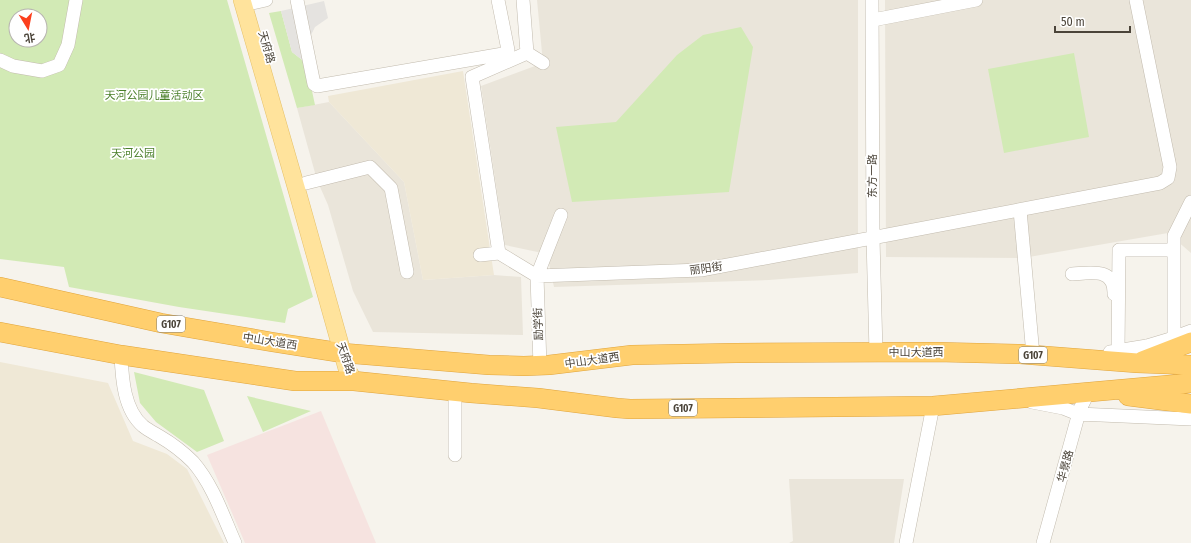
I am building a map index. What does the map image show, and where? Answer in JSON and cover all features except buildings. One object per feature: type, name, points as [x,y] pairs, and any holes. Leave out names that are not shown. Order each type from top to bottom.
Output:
[{"type":"highway","name":"中山大道西","points":[[0,287],[161,323],[272,342],[349,353],[489,365],[540,366],[632,355],[876,352],[972,352],[1191,365]]},
{"type":"highway","name":"G107","points":[[2,333],[121,355],[295,380],[354,381],[538,398],[630,409],[933,406],[1191,383]]},
{"type":"highway","points":[[1137,362],[1182,340]]},
{"type":"highway","points":[[1091,392],[1191,393]]},
{"type":"highway","points":[[1091,392],[1191,404]]},
{"type":"main road","name":"天府路","points":[[252,1],[306,183],[349,353]]},
{"type":"main road","name":"天府路","points":[[252,1],[349,353],[359,371],[354,381]]},
{"type":"street","points":[[0,60],[13,66],[42,71],[60,65],[68,45],[76,0]]},
{"type":"street","points":[[297,0],[314,84],[317,86],[503,54],[508,50],[498,0]]},
{"type":"street","points":[[523,0],[528,52]]},
{"type":"street","name":"东方一路","points":[[872,0],[873,238],[876,352]]},
{"type":"street","points":[[873,20],[976,0]]},
{"type":"street","name":"丽阳街","points":[[537,279],[701,270],[1160,183],[1168,178],[1170,167],[1136,0]]},
{"type":"street","points":[[528,52],[543,62]]},
{"type":"street","points":[[499,253],[472,77],[528,52]]},
{"type":"street","points":[[306,183],[370,167],[391,188],[407,272]]},
{"type":"street","points":[[1182,340],[1174,236],[1191,202]]},
{"type":"street","points":[[1020,210],[1033,355]]},
{"type":"street","points":[[480,255],[499,253],[537,279],[561,215]]},
{"type":"street","points":[[1115,351],[1119,250],[1174,250]]},
{"type":"street","points":[[1072,274],[1096,273],[1108,276],[1114,285],[1115,351]]},
{"type":"street","name":"励学街","points":[[537,279],[540,366]]},
{"type":"street","points":[[1074,358],[1182,340],[1191,331]]},
{"type":"street","points":[[121,355],[126,395],[130,408],[136,418],[144,426],[177,448],[192,462],[205,479],[235,543]]},
{"type":"street","points":[[455,391],[455,455]]},
{"type":"street","name":"华景路","points":[[1043,543],[1078,414],[1082,403],[1091,392]]},
{"type":"street","points":[[1012,399],[1063,408],[1078,414],[1191,419]]},
{"type":"street","points":[[906,543],[933,406]]},
{"type":"shaded area","points":[[537,0],[858,0],[858,273],[769,280],[554,287],[547,254],[505,245],[481,86],[543,63]]},
{"type":"shaded area","points":[[885,0],[1191,0],[1191,253],[1168,233],[1023,258],[886,257]]},
{"type":"shaded area","points":[[324,1],[328,18],[315,27],[309,39],[306,63],[292,52],[281,11]]},
{"type":"shaded area","points":[[463,71],[494,275],[423,280],[404,182],[329,102],[328,96]]},
{"type":"shaded area","points":[[329,102],[404,182],[423,280],[494,275],[521,277],[523,335],[373,332],[353,291],[328,205],[317,180],[297,108]]},
{"type":"shaded area","points":[[0,362],[108,383],[133,441],[167,454],[187,469],[224,543],[0,543]]},
{"type":"shaded area","points":[[321,411],[376,543],[245,543],[207,455]]},
{"type":"shaded area","points":[[789,479],[904,479],[894,543],[789,543],[793,541]]},
{"type":"green space","name":"天河公园","points":[[0,0],[227,0],[313,297],[288,309],[285,323],[179,307],[69,287],[64,267],[0,259]]},
{"type":"green space","points":[[281,11],[292,52],[306,63],[315,105],[297,108],[269,13]]},
{"type":"green space","points":[[741,27],[753,47],[729,192],[572,202],[556,127],[616,122],[677,55],[703,35]]},
{"type":"green space","points":[[1074,53],[1089,137],[1004,153],[988,69]]},
{"type":"green space","points":[[134,372],[204,390],[224,441],[197,452],[156,422],[140,403]]},
{"type":"green space","points":[[247,396],[311,411],[263,432]]},
{"type":"park label","name":"天河公园儿童活动区","points":[[154,95]]}]
